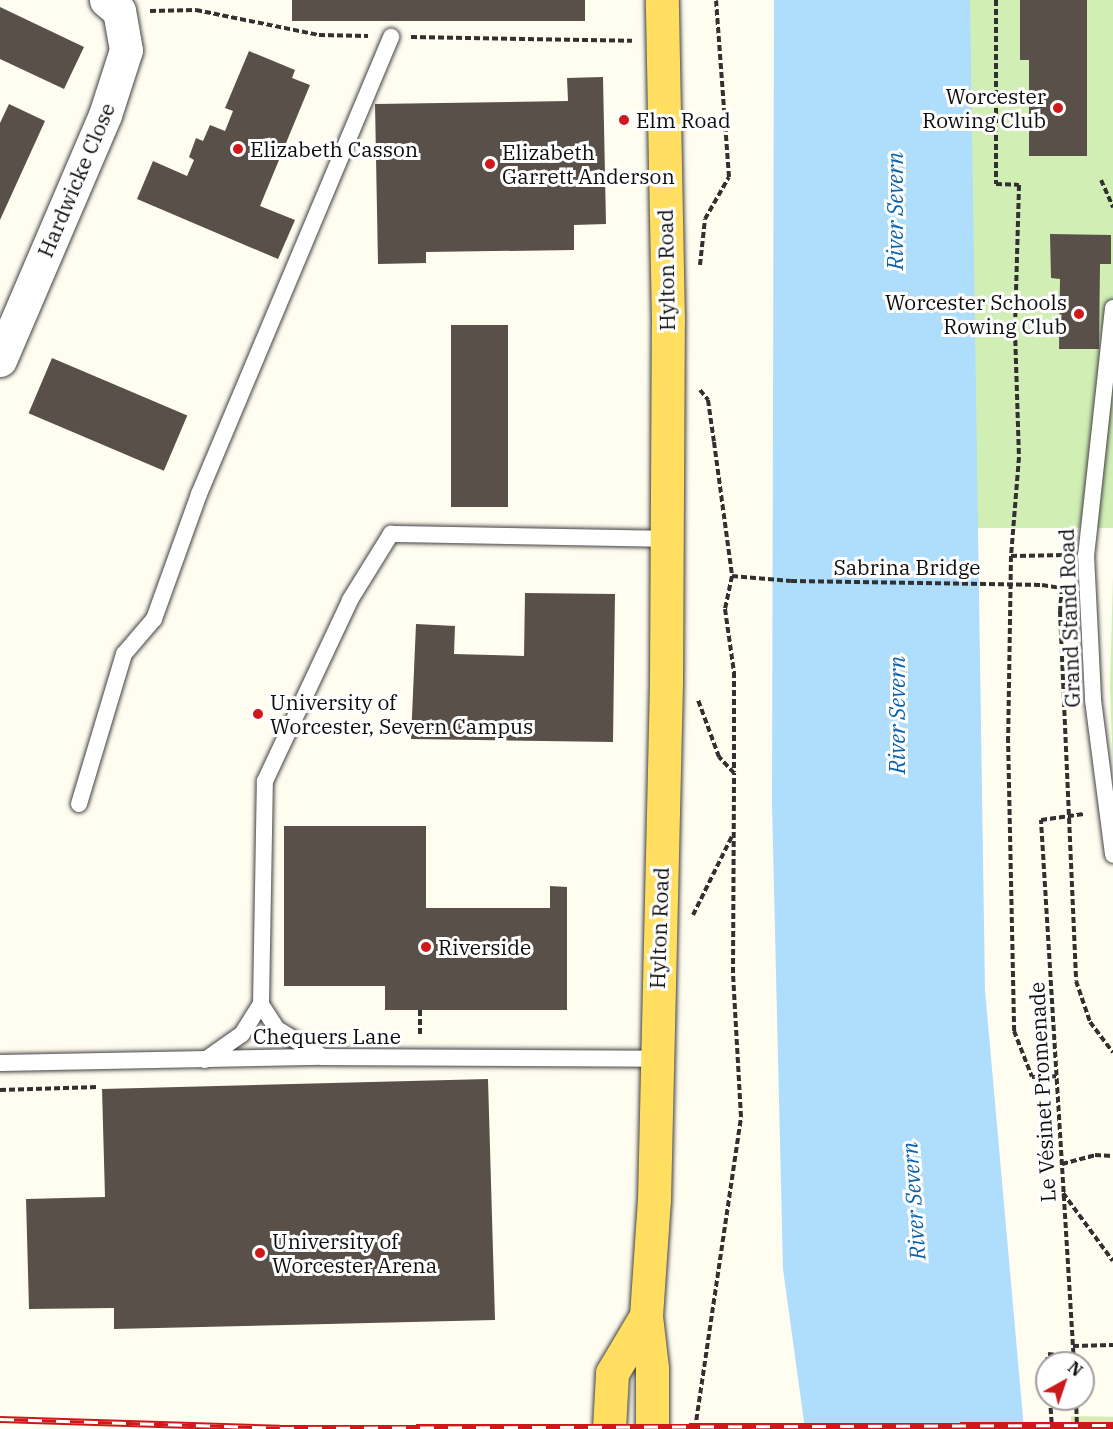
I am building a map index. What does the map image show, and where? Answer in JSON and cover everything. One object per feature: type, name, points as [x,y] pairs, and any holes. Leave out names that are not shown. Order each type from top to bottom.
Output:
[{"type":"main road","name":"Hylton Road","points":[[652,1429],[652,1368],[646,1316],[654,1200],[668,322],[662,0]]},
{"type":"main road","name":"Hylton Road","points":[[609,1429],[612,1373],[646,1316]]},
{"type":"street","name":"Hardwicke Close","points":[[0,360],[105,115],[126,50],[112,6]]},
{"type":"lane","points":[[79,804],[124,654],[154,620],[199,494],[391,37]]},
{"type":"lane","name":"Grand Stand Road","points":[[1113,308],[1086,555],[1093,700],[1113,855]]},
{"type":"lane","points":[[198,1060],[242,1034],[261,1004],[265,781],[350,600],[391,534],[434,532],[666,539]]},
{"type":"lane","points":[[261,1004],[277,1029],[323,1057]]},
{"type":"lane","name":"Chequers Lane","points":[[0,1063],[323,1057],[655,1059]]},
{"type":"path","points":[[699,275],[705,219],[729,177],[716,0]]},
{"type":"path","points":[[996,0],[996,184],[1019,185],[1015,331],[1019,457],[1011,556],[1008,737],[1014,1031],[1032,1077],[1056,1076]]},
{"type":"path","points":[[112,6],[196,10],[319,35],[635,41]]},
{"type":"path","points":[[1101,180],[1113,207]]},
{"type":"path","points":[[694,384],[708,400],[732,576],[725,609],[734,672],[732,973],[741,1117],[695,1429]]},
{"type":"path","points":[[1011,556],[1061,555]]},
{"type":"path","name":"Sabrina Bridge","points":[[732,576],[791,581],[1042,585],[1062,588],[1060,611],[1067,816],[1076,981],[1090,1022],[1113,1052]]},
{"type":"path","points":[[694,690],[719,757],[734,773]]},
{"type":"path","name":"Le Vésinet Promenade","points":[[1067,816],[1041,820],[1073,1351]]},
{"type":"path","points":[[658,937],[682,936],[733,835]]},
{"type":"path","points":[[1062,1164],[1095,1155],[1113,1156]]},
{"type":"path","points":[[1063,1192],[1113,1261]]},
{"type":"path","points":[[1073,1346],[1113,1345]]},
{"type":"path","points":[[1051,1411],[1052,1429]]},
{"type":"path","points":[[1076,1411],[1077,1429]]},
{"type":"green space","points":[[970,0],[1113,0],[1113,528],[970,528]]},
{"type":"green space","points":[[1113,577],[1113,766],[1110,688]]},
{"type":"green space","points":[[1071,1416],[1113,1417],[1113,1429],[1071,1429]]},
{"type":"water","name":"River Severn","points":[[774,0],[970,0],[985,990],[1024,1429],[805,1429],[783,1269],[772,804]]},
{"type":"building","points":[[292,0],[585,0],[585,21],[292,21]]},
{"type":"building","name":"Worcester Rowing Club","points":[[1020,0],[1087,0],[1087,156],[1029,156],[1029,60],[1020,60]]},
{"type":"building","points":[[0,7],[84,47],[64,89],[0,59]]},
{"type":"building","name":"Elizabeth Casson","points":[[249,51],[295,70],[292,78],[310,85],[260,206],[295,220],[278,259],[137,199],[153,161],[187,176],[194,160],[189,157],[196,138],[203,141],[210,125],[225,131],[233,111],[225,108]]},
{"type":"building","name":"Elizabeth Garrett Anderson","points":[[603,77],[606,224],[574,225],[574,250],[426,252],[426,263],[378,264],[375,104],[568,101],[567,78]]},
{"type":"building","points":[[9,104],[45,121],[0,220],[0,123]]},
{"type":"building","name":"Worcester Schools Rowing Club","points":[[1050,234],[1111,235],[1111,264],[1100,264],[1099,349],[1059,349],[1060,279],[1051,278]]},
{"type":"building","points":[[451,325],[508,325],[508,507],[451,507]]},
{"type":"building","points":[[52,358],[187,415],[164,471],[29,413]]},
{"type":"building","points":[[525,593],[615,594],[613,742],[411,739],[416,624],[455,626],[454,654],[524,656]]},
{"type":"building","name":"Riverside","points":[[284,826],[426,826],[426,908],[550,908],[550,886],[567,887],[567,1010],[385,1010],[385,986],[284,986]]},
{"type":"building","name":"University of Worcester Arena","points":[[488,1079],[495,1320],[114,1329],[114,1308],[29,1309],[26,1199],[105,1197],[102,1089]]},
{"type":"railway","points":[[0,1419],[280,1428],[1113,1425]]},
{"type":"place","name":"Worcester Rowing Club","points":[[1058,108]]},
{"type":"place","name":"Elm Road","points":[[624,120]]},
{"type":"place","name":"Elizabeth Casson","points":[[238,149]]},
{"type":"place","name":"Elizabeth Garrett Anderson","points":[[490,164]]},
{"type":"place","name":"Worcester Schools Rowing Club","points":[[1079,314]]},
{"type":"place","name":"University of Worcester, Severn Campus","points":[[258,714]]},
{"type":"place","name":"Riverside","points":[[426,947]]},
{"type":"place","name":"University of Worcester Arena","points":[[260,1253]]}]
